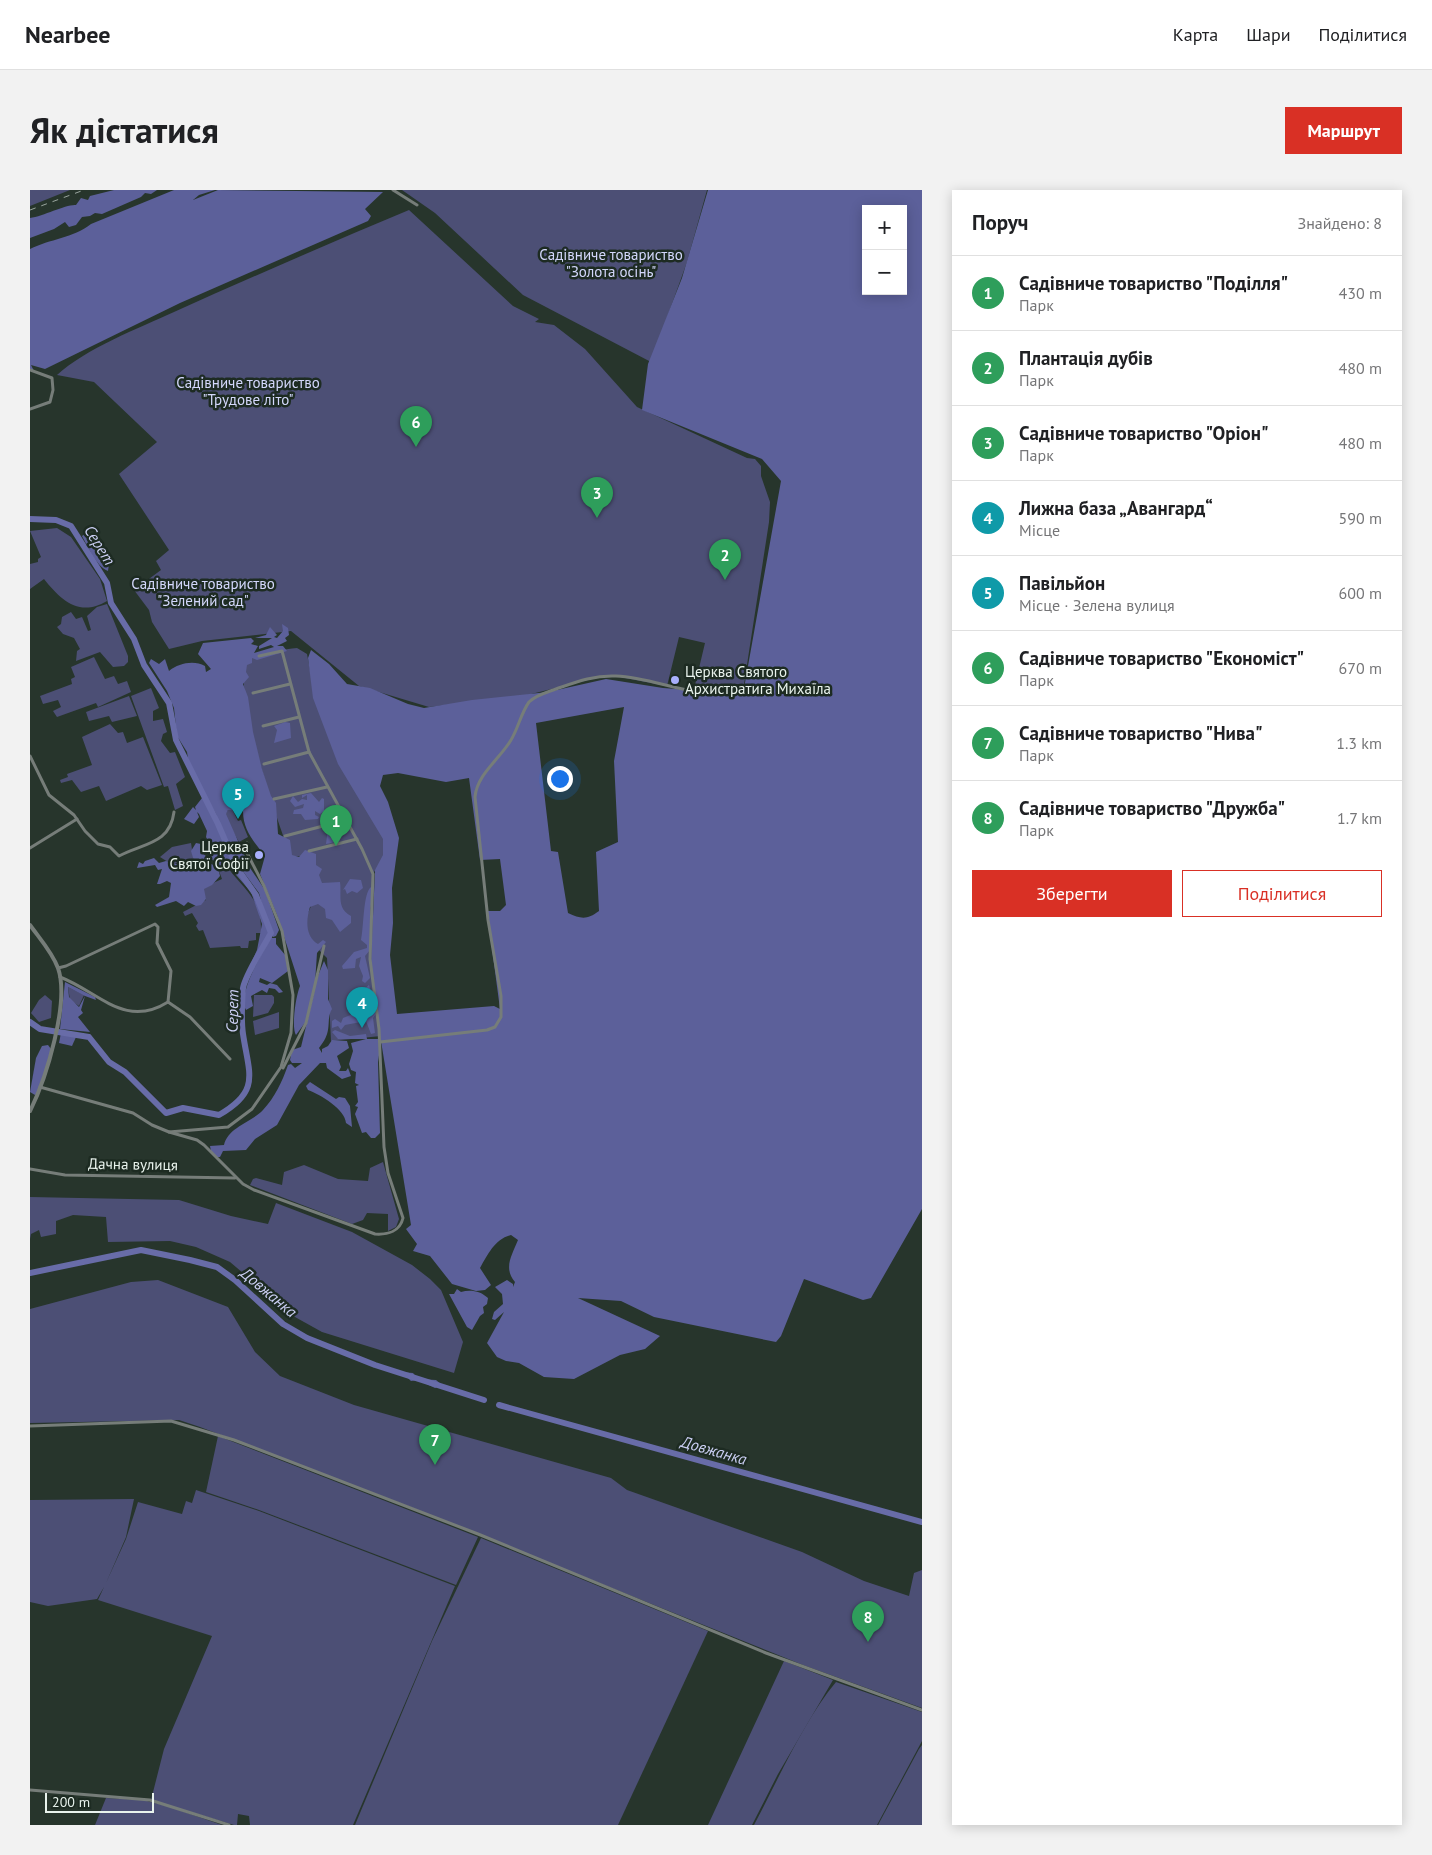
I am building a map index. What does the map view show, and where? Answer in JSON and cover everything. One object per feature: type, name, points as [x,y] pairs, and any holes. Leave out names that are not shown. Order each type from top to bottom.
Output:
[{"type":"street","points":[[393,190],[417,205]]},
{"type":"street","points":[[30,370],[52,378],[53,390],[50,402],[30,409]]},
{"type":"street","points":[[40,1087],[133,1113],[152,1125],[197,1140],[236,1178],[254,1190],[367,1232],[384,1235],[398,1229],[403,1218],[386,1160],[381,1102],[380,1042],[370,959],[373,877],[357,839],[309,752],[282,651],[259,656]]},
{"type":"street","points":[[380,1042],[487,1030],[495,1028],[501,1018],[501,996],[488,920],[474,797],[478,783],[510,742],[529,703],[541,695],[580,680],[605,676],[630,678],[692,692],[715,693],[736,691]]},
{"type":"street","points":[[253,693],[290,684]]},
{"type":"street","points":[[263,726],[299,717]]},
{"type":"street","points":[[264,764],[309,752]]},
{"type":"street","points":[[30,756],[49,795],[69,810],[85,832],[98,844],[110,848],[119,856],[160,840],[172,824],[174,812]]},
{"type":"street","points":[[274,799],[328,787]]},
{"type":"street","points":[[30,848],[77,819]]},
{"type":"street","points":[[285,836],[346,820]]},
{"type":"street","points":[[309,851],[357,839]]},
{"type":"street","points":[[247,843],[246,851],[264,886],[282,931],[290,974],[292,1026],[278,1072]]},
{"type":"street","points":[[58,968],[86,957],[150,925],[157,925],[158,943],[171,971],[168,1002]]},
{"type":"street","points":[[30,926],[58,968],[60,977],[53,1044],[40,1087],[30,1110]]},
{"type":"street","points":[[169,1132],[223,1129],[233,1125],[252,1109],[285,1065],[306,1023],[324,946]]},
{"type":"street","points":[[60,977],[111,1005],[133,1013],[151,1011],[168,1002]]},
{"type":"street","points":[[168,1002],[190,1017],[230,1059]]},
{"type":"street","name":"Дачна вулиця","points":[[30,1169],[65,1175],[236,1178]]},
{"type":"street","points":[[30,1426],[171,1421],[234,1440],[478,1534],[766,1653],[922,1710]]},
{"type":"street","points":[[30,1790],[150,1800],[229,1825]]},
{"type":"green space","points":[[30,190],[70,190],[30,206]]},
{"type":"green space","name":"Садівниче товариство \"Золота осінь\"","points":[[402,190],[707,190],[687,262],[651,362],[523,295],[435,213]]},
{"type":"green space","points":[[409,210],[513,306],[539,319],[535,322],[554,325],[585,349],[637,407],[747,458],[755,459],[761,466],[761,476],[770,502],[769,522],[744,684],[695,685],[705,643],[679,637],[667,686],[609,675],[527,695],[429,707],[359,686],[291,631],[202,641],[169,649],[152,622],[149,610],[134,590],[161,570],[156,561],[169,550],[119,474],[157,442],[94,382],[57,375],[82,356],[129,332]]},
{"type":"green space","points":[[57,528],[71,537],[100,579],[107,601],[88,608],[79,607],[64,599],[44,579],[30,589],[30,564],[38,562],[38,559],[41,557],[30,531]]},
{"type":"green space","points":[[107,604],[128,656],[128,662],[124,666],[113,667],[100,652],[76,661],[77,651],[80,649],[74,638],[63,634],[57,627],[61,624],[62,617],[71,612],[76,619],[82,617],[88,631],[91,630],[87,616],[97,607]]},
{"type":"green space","points":[[297,648],[307,654],[316,702],[384,838],[386,856],[374,872],[373,909],[381,1036],[331,1041],[327,958],[316,947],[303,924],[321,884],[311,855],[291,857],[267,787],[250,723],[245,694],[244,672],[249,659],[265,652]]},
{"type":"green space","points":[[94,657],[105,679],[114,676],[118,684],[127,681],[131,692],[98,707],[96,703],[57,717],[53,711],[61,707],[58,700],[43,704],[40,696],[72,684],[71,679],[75,677],[71,667]]},
{"type":"green space","points":[[151,688],[159,708],[153,711],[153,721],[163,719],[167,732],[163,734],[161,741],[170,753],[175,752],[185,777],[176,784],[183,806],[175,810],[168,786],[164,787],[131,696]]},
{"type":"green space","points":[[129,696],[137,716],[112,722],[109,716],[89,721],[86,712]]},
{"type":"green space","points":[[110,724],[118,733],[123,732],[127,743],[143,737],[162,785],[147,790],[141,786],[106,801],[99,786],[81,792],[72,780],[61,783],[60,780],[68,777],[67,774],[92,765],[82,737]]},
{"type":"green space","points":[[232,809],[238,821],[241,820],[248,837],[239,842],[224,816],[228,810]]},
{"type":"green space","points":[[191,843],[194,862],[191,865],[168,862],[160,857],[172,847]]},
{"type":"green space","points":[[228,868],[252,897],[259,912],[261,933],[256,933],[256,940],[249,941],[248,948],[241,948],[240,946],[210,948],[203,930],[199,931],[196,926],[198,923],[192,913],[185,916],[183,912],[206,900],[202,888],[222,879],[219,871]]},
{"type":"green space","points":[[68,987],[84,995],[79,1006],[70,1000]]},
{"type":"green space","points":[[45,995],[52,1001],[51,1018],[39,1022],[31,1013],[39,1000]]},
{"type":"green space","points":[[254,995],[272,995],[274,997],[274,1003],[268,1013],[253,1017]]},
{"type":"green space","points":[[279,1012],[279,1028],[255,1035],[253,1021]]},
{"type":"green space","points":[[383,1162],[399,1219],[396,1227],[388,1231],[388,1214],[367,1213],[363,1220],[352,1224],[250,1185],[253,1179],[256,1178],[282,1185],[284,1172],[304,1165],[338,1179],[368,1181],[370,1168]]},
{"type":"green space","points":[[30,1197],[179,1200],[231,1216],[268,1224],[276,1203],[352,1232],[412,1265],[441,1290],[463,1342],[454,1373],[322,1332],[295,1317],[230,1262],[196,1247],[170,1241],[108,1242],[106,1217],[73,1215],[56,1221],[56,1234],[41,1237],[39,1230],[31,1234],[30,1239]]},
{"type":"green space","points":[[158,1280],[228,1307],[255,1352],[280,1376],[354,1405],[611,1478],[627,1490],[802,1552],[864,1581],[909,1596],[914,1573],[922,1570],[922,1708],[803,1665],[408,1506],[179,1420],[30,1423],[30,1309],[131,1282]]},
{"type":"green space","points":[[218,1436],[478,1537],[456,1585],[259,1510],[206,1492]]},
{"type":"green space","points":[[196,1490],[259,1511],[455,1586],[353,1825],[250,1825],[249,1816],[238,1814],[237,1825],[234,1825],[151,1800],[164,1749],[212,1636],[98,1600],[104,1587],[97,1599],[48,1606],[30,1602],[30,1500],[134,1499],[126,1537],[106,1583],[126,1539],[138,1502],[182,1514],[186,1501],[192,1503]]},
{"type":"green space","points":[[481,1538],[708,1631],[618,1825],[355,1825],[432,1641]]},
{"type":"green space","points":[[784,1661],[833,1680],[778,1774],[752,1825],[708,1825]]},
{"type":"green space","points":[[836,1682],[922,1712],[922,1741],[877,1825],[754,1825],[802,1732]]},
{"type":"green space","points":[[922,1745],[922,1825],[878,1825],[919,1749]]},
{"type":"green space","points":[[106,1798],[143,1800],[167,1806],[222,1825],[95,1825]]},
{"type":"shaded area","points":[[114,190],[157,190],[151,194],[145,193],[141,197],[102,214],[95,213],[82,217],[76,225],[69,227],[65,222],[54,229],[30,238],[30,218],[76,205],[81,198],[88,200],[90,196]]},
{"type":"shaded area","points":[[174,190],[215,190],[199,195],[193,200],[218,190],[383,192],[365,209],[371,216],[368,221],[180,303],[45,369],[31,365],[34,371],[30,369],[30,249],[77,232],[91,224]]},
{"type":"shaded area","points":[[708,190],[922,190],[922,1209],[871,1298],[863,1300],[804,1279],[781,1336],[776,1342],[654,1317],[621,1301],[578,1298],[660,1336],[645,1349],[620,1355],[574,1379],[544,1377],[519,1363],[497,1357],[487,1343],[504,1312],[495,1320],[492,1319],[494,1312],[503,1304],[502,1294],[495,1287],[507,1280],[513,1284],[513,1287],[515,1282],[511,1277],[509,1267],[511,1256],[518,1240],[511,1235],[505,1237],[492,1248],[480,1268],[491,1285],[485,1290],[476,1291],[452,1284],[430,1256],[413,1251],[417,1244],[406,1229],[411,1225],[381,1041],[378,1062],[380,1133],[375,1138],[371,1138],[366,1132],[362,1133],[355,1114],[358,1107],[355,1106],[358,1102],[356,1086],[359,1085],[355,1083],[356,1072],[351,1070],[349,1064],[353,1051],[351,1043],[366,1039],[338,1039],[332,1032],[335,1030],[350,1036],[366,1034],[367,1039],[380,1039],[371,964],[375,870],[383,855],[383,839],[338,764],[313,698],[308,658],[311,650],[329,664],[347,684],[370,688],[408,704],[424,708],[472,700],[548,692],[606,679],[663,688],[743,694],[781,481],[762,459],[642,410],[648,364],[682,278]],"holes":[[[624,707],[614,761],[618,842],[596,852],[599,911],[591,916],[580,917],[568,913],[558,852],[551,851],[536,723]],[[398,773],[446,782],[469,778],[480,860],[500,859],[506,905],[500,911],[487,911],[500,1009],[494,1006],[397,1014],[390,955],[393,923],[392,888],[399,838],[388,802],[380,786],[383,775]]]},
{"type":"shaded area","points":[[85,534],[109,564],[108,571],[93,556],[82,536]]},
{"type":"shaded area","points":[[282,624],[288,628],[289,635],[285,638],[287,641],[277,646],[283,646],[287,651],[257,660],[252,658],[252,663],[247,665],[246,672],[249,677],[243,684],[248,697],[253,732],[262,769],[271,796],[276,803],[278,834],[290,840],[292,855],[299,857],[305,850],[316,854],[316,865],[322,869],[319,875],[322,883],[340,882],[341,905],[346,913],[351,916],[351,923],[340,932],[332,920],[326,918],[325,909],[318,904],[310,907],[307,922],[309,932],[314,941],[318,944],[323,940],[326,942],[317,953],[315,983],[324,961],[328,970],[328,999],[332,1009],[328,1031],[324,1042],[319,1048],[322,1053],[322,1049],[328,1046],[332,1040],[347,1041],[349,1048],[337,1056],[341,1067],[339,1071],[346,1071],[348,1068],[351,1076],[342,1079],[327,1068],[326,1063],[320,1063],[299,1085],[277,1125],[255,1139],[246,1150],[223,1151],[220,1157],[217,1157],[211,1151],[210,1146],[224,1145],[226,1139],[235,1129],[263,1110],[278,1089],[288,1065],[291,1064],[295,1068],[302,1063],[292,1063],[290,1060],[292,1050],[301,1047],[315,989],[307,1020],[296,1035],[294,1018],[300,986],[277,915],[260,874],[265,856],[247,830],[243,811],[228,810],[226,814],[250,868],[265,890],[279,930],[276,936],[273,937],[272,929],[268,924],[266,942],[243,993],[242,1003],[238,1006],[243,982],[257,950],[262,924],[251,892],[230,868],[222,868],[209,857],[208,850],[211,846],[206,837],[207,831],[199,814],[197,812],[199,817],[194,824],[184,819],[193,807],[196,810],[195,807],[202,798],[206,800],[209,811],[220,827],[216,814],[189,765],[187,752],[177,736],[174,708],[167,691],[149,663],[151,659],[159,664],[165,659],[169,671],[182,664],[196,663],[205,666],[206,672],[211,669],[198,654],[203,643],[251,638],[254,641],[251,644],[258,646],[254,653],[274,647],[271,645],[259,649],[259,646],[272,638],[255,638],[266,635],[270,627],[277,635],[274,637],[277,638],[283,631]],"holes":[[[221,830],[231,847],[231,855],[259,893],[266,920],[257,896],[244,875],[239,873],[236,868]]]},
{"type":"shaded area","points":[[285,722],[290,723],[291,738],[274,743],[277,730],[274,726]]},
{"type":"shaded area","points":[[311,793],[319,802],[322,798],[324,799],[324,811],[320,814],[315,811],[315,815],[319,817],[318,819],[305,820],[301,814],[293,814],[294,810],[303,808],[304,804],[295,807],[290,801],[293,796],[298,802],[302,799],[307,800],[307,795],[302,798],[302,795]]},
{"type":"shaded area","points":[[344,823],[347,832],[334,834],[335,839],[341,841],[326,844],[328,828]]},
{"type":"shaded area","points":[[196,843],[201,844],[201,852],[207,857],[209,863],[218,867],[220,876],[212,885],[204,889],[206,899],[201,905],[196,906],[188,902],[184,906],[176,901],[157,907],[155,905],[169,897],[171,883],[167,881],[157,884],[162,869],[158,870],[155,865],[137,868],[139,862],[143,864],[145,861],[154,858],[159,863],[166,861],[188,867],[194,861],[191,851]]},
{"type":"shaded area","points":[[350,879],[361,880],[363,888],[357,893],[352,891],[347,894],[345,889],[343,890]]},
{"type":"shaded area","points":[[371,887],[370,950],[365,956],[370,978],[365,983],[362,981],[363,976],[359,966],[361,957],[356,959],[355,968],[343,969],[342,966],[354,952],[367,948],[367,945],[361,940],[366,896]]},
{"type":"shaded area","points":[[271,938],[276,938],[276,944],[286,956],[288,971],[272,983],[260,978],[259,982],[267,985],[270,983],[277,985],[283,992],[279,993],[275,989],[269,988],[267,993],[262,990],[251,996],[253,1006],[246,1010],[244,1003],[248,984]]},
{"type":"shaded area","points":[[65,982],[95,997],[96,1000],[85,996],[81,1010],[83,1013],[78,1017],[90,1032],[60,1029]],"holes":[[[68,987],[85,996],[79,1007],[69,997]]]},
{"type":"shaded area","points":[[369,985],[374,1003],[361,1012],[371,1011],[374,1007],[376,1014],[373,1018],[375,1033],[371,1034],[366,1021],[345,1025],[341,1030],[338,1026],[332,1028],[332,1021],[335,1019],[341,1023],[343,1018],[353,1014],[358,1015],[358,1004],[351,1002],[356,991],[363,990]]},
{"type":"shaded area","points":[[61,1033],[76,1037],[72,1046],[59,1043]]},
{"type":"shaded area","points":[[48,1045],[51,1049],[39,1093],[35,1095],[30,1092],[36,1058],[42,1046]]},
{"type":"shaded area","points":[[310,1082],[336,1099],[339,1097],[345,1098],[350,1106],[352,1127],[346,1123],[345,1118],[332,1103],[308,1090],[306,1086]]},
{"type":"shaded area","points":[[457,1289],[461,1292],[479,1292],[488,1298],[487,1304],[483,1307],[484,1313],[480,1316],[472,1330],[467,1327],[449,1294],[454,1294]]},
{"type":"shaded area","points":[[401,1372],[413,1373],[418,1379],[436,1380],[442,1385],[435,1388],[418,1380],[411,1381],[406,1376],[401,1376]]},
{"type":"waterway","name":"Серет","points":[[30,519],[56,520],[71,526],[107,583],[111,603],[134,639],[144,665],[169,703],[176,740],[218,824],[237,868],[256,895],[271,933],[251,968],[243,988],[242,1029],[249,1071],[247,1089],[241,1098],[219,1115],[183,1108],[166,1113],[125,1072],[109,1062],[89,1037],[40,1029],[30,1022]]},
{"type":"waterway","name":"Довжанка","points":[[30,1273],[141,1250],[217,1267],[235,1280],[283,1324],[307,1338],[375,1365],[484,1400]]},
{"type":"waterway","name":"Довжанка","points":[[499,1405],[922,1522]]},
{"type":"railway","points":[[30,210],[84,190]]},
{"type":"place","name":"Садівниче товариство \"Економіст\"","points":[[416,447]]},
{"type":"place","name":"Садівниче товариство \"Оріон\"","points":[[597,518]]},
{"type":"place","name":"Плантація дубів","points":[[725,580]]},
{"type":"place","name":"Церква Святого Архистратига Михаїла","points":[[675,680]]},
{"type":"place","name":"Павільйон","points":[[238,819]]},
{"type":"place","name":"Садівниче товариство \"Поділля\"","points":[[336,846]]},
{"type":"place","name":"Церква Святої Софії","points":[[259,855]]},
{"type":"place","name":"Лижна база „Авангард“","points":[[362,1028]]},
{"type":"place","name":"Садівниче товариство \"Нива\"","points":[[435,1465]]},
{"type":"place","name":"Садівниче товариство \"Дружба\"","points":[[868,1642]]},
{"type":"park label","name":"Садівниче товариство \"Трудове літо\"","points":[[248,390]]},
{"type":"park label","name":"Садівниче товариство \"Зелений сад\"","points":[[203,592]]}]
